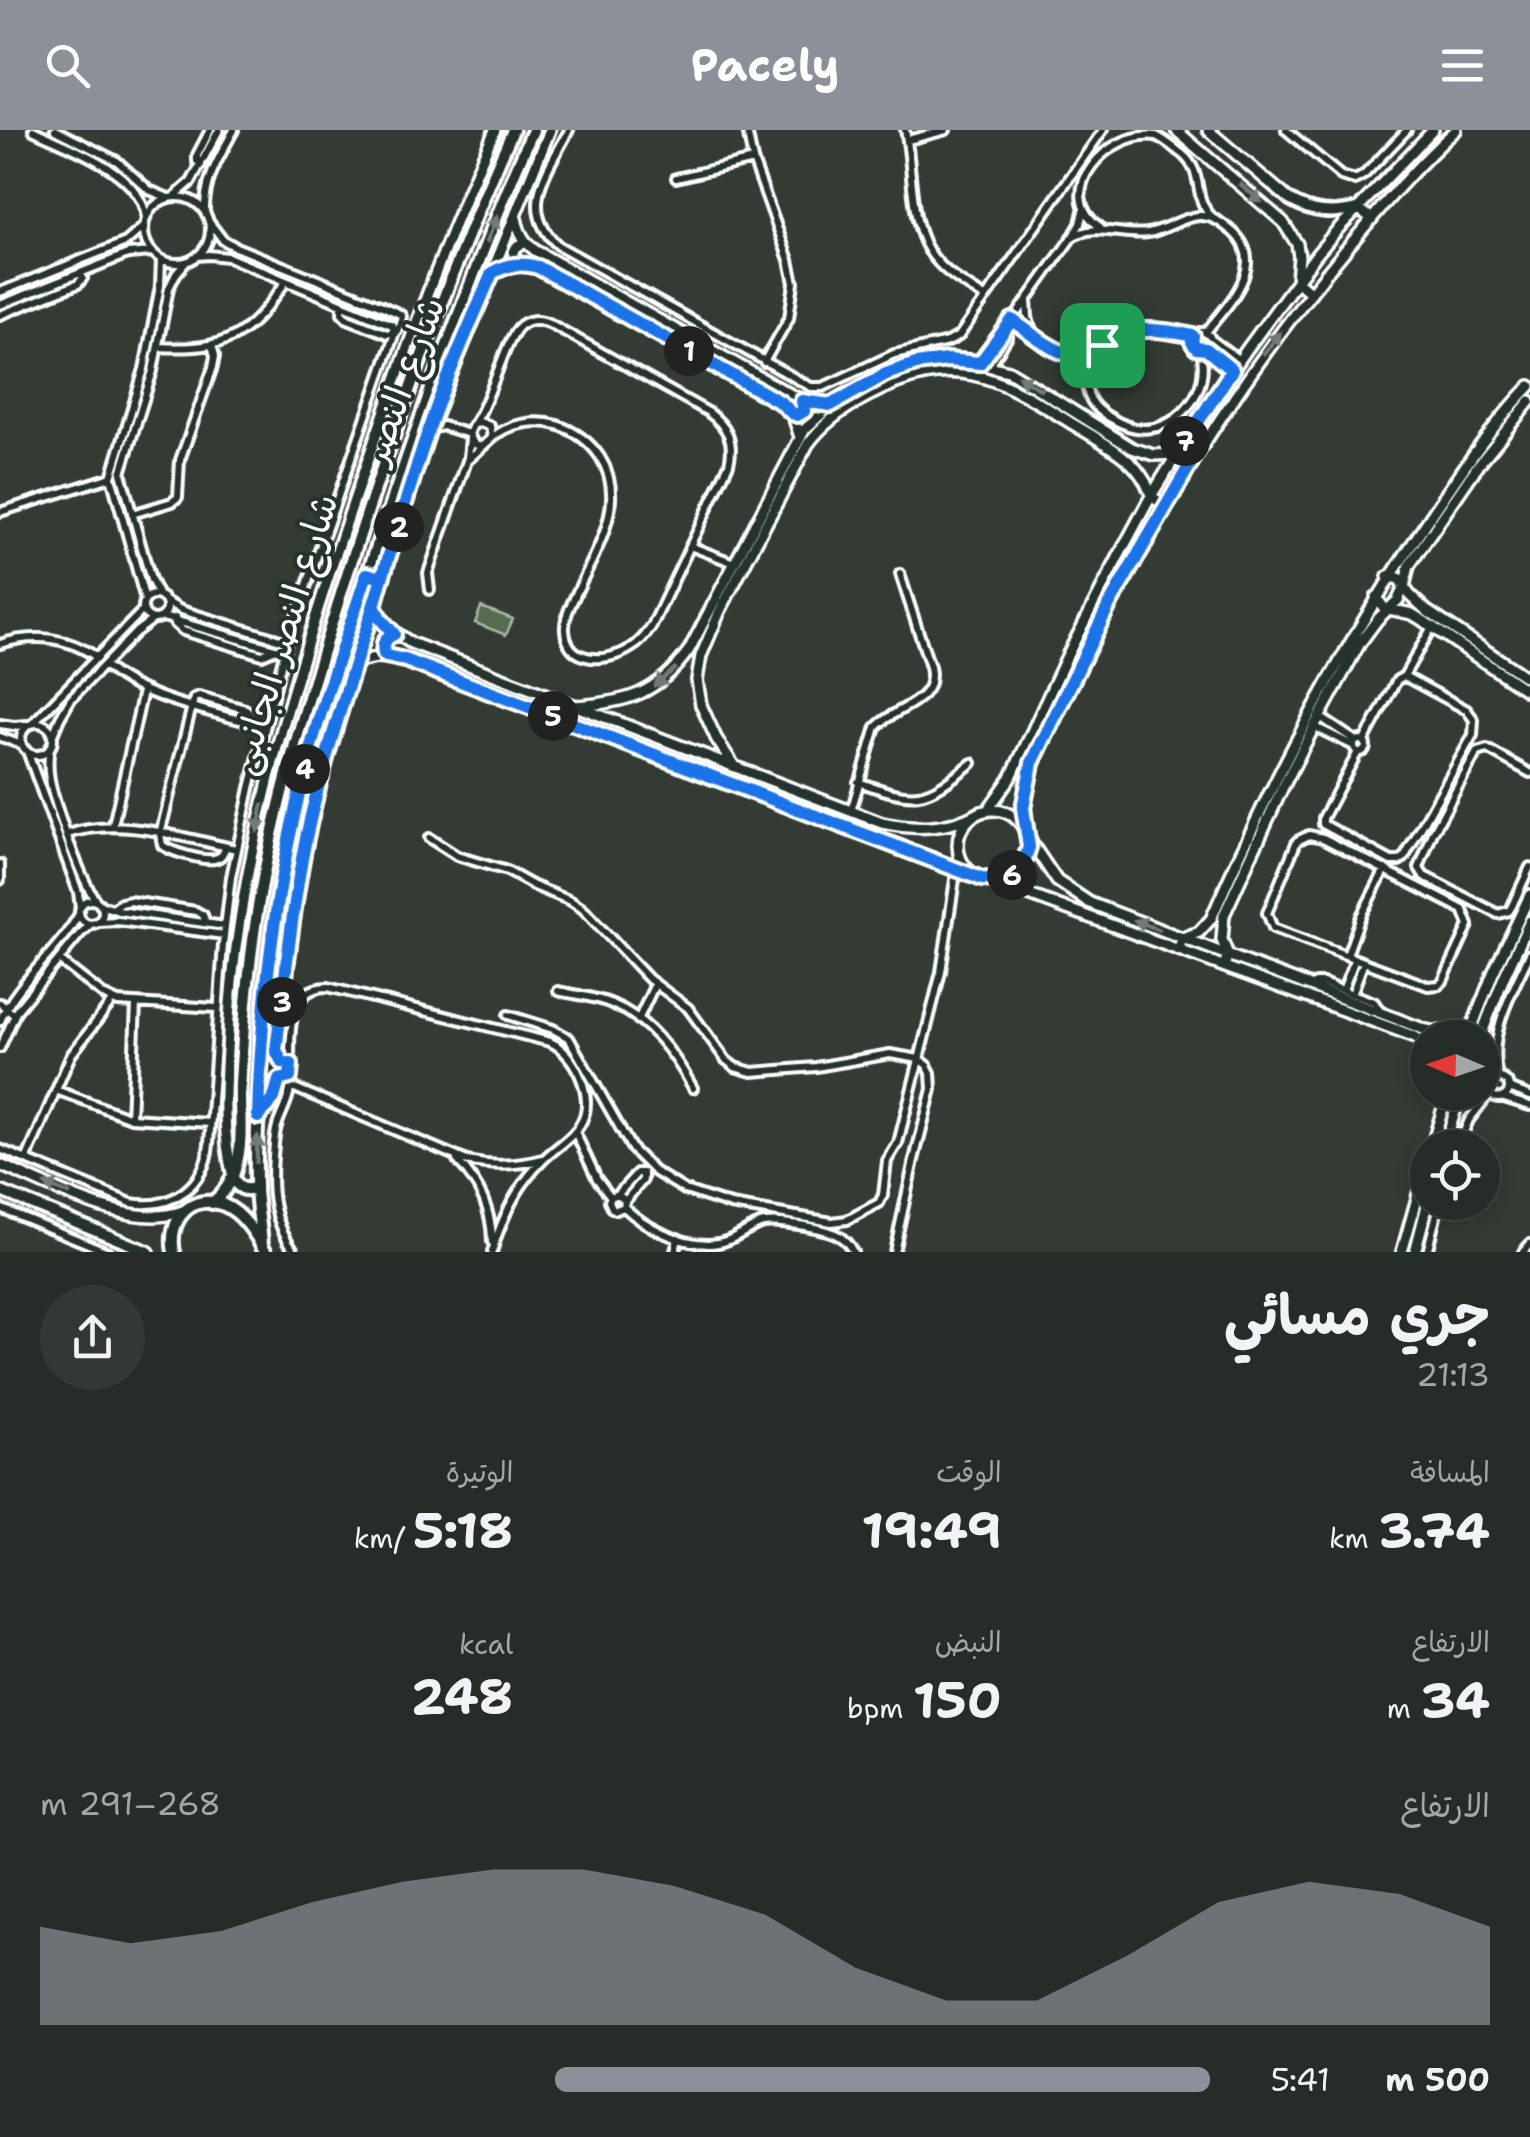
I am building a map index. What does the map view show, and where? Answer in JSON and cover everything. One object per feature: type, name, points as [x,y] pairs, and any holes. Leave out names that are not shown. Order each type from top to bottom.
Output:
[{"type":"main road","name":"شارع النصر","points":[[233,1177],[240,1147],[242,1050],[260,894],[295,738],[384,458],[436,314],[513,130]]},
{"type":"main road","name":"شارع النصر","points":[[264,1249],[256,1187],[258,1099],[271,946],[292,822],[312,744],[439,364],[534,130]]},
{"type":"main road","points":[[469,191],[484,197]]},
{"type":"main road","points":[[367,574],[382,578]]},
{"type":"main road","points":[[212,1202],[222,1196],[233,1177],[239,1187],[256,1187]]},
{"type":"main road","points":[[174,1252],[172,1234],[184,1211],[194,1204],[212,1202],[241,1217],[264,1249]]},
{"type":"street","points":[[33,130],[122,176],[139,196],[146,242],[152,252],[170,262],[186,262]]},
{"type":"street","points":[[55,130],[118,161],[149,190],[192,200],[230,244],[401,316],[288,642],[280,650],[262,655],[183,631],[174,618]]},
{"type":"street","points":[[201,165],[197,154],[210,130]]},
{"type":"street","points":[[0,292],[126,242],[157,203],[188,186],[219,130]]},
{"type":"street","points":[[205,212],[210,176],[234,130]]},
{"type":"street","name":"شارع النصر الجانبى","points":[[233,1177],[224,1128],[232,984],[244,899],[270,774],[307,641],[358,488],[405,355],[495,130]]},
{"type":"street","name":"شارع النصر الجانبى","points":[[258,1099],[272,1086],[306,836],[328,750],[434,414],[550,130]]},
{"type":"street","points":[[569,130],[539,190],[540,222],[551,239],[811,387],[824,387],[894,354],[954,339],[1103,130]]},
{"type":"street","points":[[747,130],[753,160],[794,283],[789,318],[764,362]]},
{"type":"street","points":[[905,130],[918,223],[925,245],[938,264],[985,298]]},
{"type":"street","points":[[908,140],[946,130]]},
{"type":"street","points":[[1176,130],[1283,222],[1299,256],[1297,280],[1310,293]]},
{"type":"street","points":[[1208,130],[1300,206],[1323,212],[1358,208]]},
{"type":"street","points":[[1286,130],[1350,180],[1364,176],[1407,130]]},
{"type":"street","points":[[508,1016],[553,1029],[569,1038],[632,1149],[669,1182],[685,1190],[731,1205],[832,1222],[847,1220],[881,1201],[886,1166],[898,1143],[941,972],[960,835],[1011,776],[1095,601],[1151,496],[1232,370],[1336,230],[1433,130]]},
{"type":"street","points":[[991,881],[1017,872],[1027,856],[1023,808],[1032,763],[1108,607],[1191,463],[1260,358],[1310,293],[1372,219],[1456,130]]},
{"type":"street","points":[[985,364],[1008,337],[1005,331],[1012,320],[1080,224],[1084,210],[1081,185],[1087,170],[1105,147],[1119,138],[1135,134],[1159,137],[1186,158],[1196,174],[1202,205],[1242,241],[1248,265],[1244,281],[1209,336],[1204,349],[1203,376],[1194,399],[1174,420],[1150,429],[1126,427],[1102,413],[1090,400],[1085,375],[1075,363],[1012,320]]},
{"type":"street","points":[[676,178],[753,160]]},
{"type":"street","points":[[1185,220],[1199,193]]},
{"type":"street","points":[[1358,208],[1372,219]]},
{"type":"street","points":[[1084,210],[1103,229]]},
{"type":"street","points":[[516,212],[526,243],[802,401],[836,409],[886,374],[916,364],[947,360],[985,364],[1009,371],[1132,448],[1154,455],[1177,454],[1191,463]]},
{"type":"street","points":[[1072,237],[1086,230],[1103,229],[1144,234],[1194,217],[1212,217]]},
{"type":"street","points":[[210,224],[208,242],[186,262],[169,288],[154,371],[121,474],[159,596],[180,610],[288,642]]},
{"type":"street","points":[[518,264],[514,250],[526,243]]},
{"type":"street","points":[[0,305],[134,252],[152,252]]},
{"type":"street","points":[[196,256],[222,256],[392,325],[395,333]]},
{"type":"street","points":[[161,259],[161,280],[144,369],[111,477],[145,600],[143,610],[21,736],[78,892],[82,920],[224,935]]},
{"type":"street","points":[[260,271],[265,259]]},
{"type":"street","points":[[492,273],[518,264],[538,267],[780,402],[792,413],[804,440]]},
{"type":"street","points":[[0,315],[78,284],[83,278],[81,273]]},
{"type":"street","points":[[158,348],[212,345],[252,325],[286,282]]},
{"type":"street","points":[[316,294],[322,282]]},
{"type":"street","points":[[1027,299],[1032,333]]},
{"type":"street","points":[[342,304],[342,313],[348,319],[395,333]]},
{"type":"street","points":[[375,318],[380,305]]},
{"type":"street","points":[[430,590],[428,573],[466,464],[470,432],[520,326],[535,320],[551,324],[711,414],[726,428],[732,455],[652,626],[637,644],[617,655],[583,657],[566,639],[565,622],[609,518],[612,496],[608,473],[590,444],[562,426],[539,422],[507,428],[480,422],[470,432]]},
{"type":"street","points":[[1085,375],[1093,353],[1112,338],[1142,329],[1193,336],[1199,332],[1239,360]]},
{"type":"street","points":[[1193,336],[1194,346],[1232,370]]},
{"type":"street","points":[[132,514],[178,497],[180,460],[213,367],[212,345]]},
{"type":"street","points":[[1063,354],[1093,353]]},
{"type":"street","points":[[573,706],[622,701],[652,688],[669,675],[689,650],[817,416],[892,384],[924,375],[956,373],[1003,383],[1124,457],[1140,474],[1151,496],[1166,505]]},
{"type":"street","points":[[1224,966],[1228,955],[1222,940],[1224,916],[1312,719],[1376,597],[1472,456],[1530,386]]},
{"type":"street","points":[[792,413],[804,411],[802,401]]},
{"type":"street","points":[[1178,949],[1183,938],[1199,932],[1211,919],[1272,784],[1360,643],[1398,600],[1409,566],[1479,464],[1530,401]]},
{"type":"street","points":[[486,404],[492,438]]},
{"type":"street","points":[[434,414],[443,422],[470,432]]},
{"type":"street","points":[[128,418],[138,422]]},
{"type":"street","points":[[429,430],[442,426],[470,432]]},
{"type":"street","points":[[466,464],[507,428]]},
{"type":"street","points":[[470,432],[474,444],[482,446]]},
{"type":"street","points":[[734,766],[702,705],[697,680],[701,656],[804,440]]},
{"type":"street","points":[[0,512],[111,477]]},
{"type":"street","points":[[690,546],[734,563]]},
{"type":"street","points":[[851,811],[876,727],[922,696],[932,681],[900,574]]},
{"type":"street","points":[[1388,577],[1398,578],[1427,612],[1530,680]]},
{"type":"street","points":[[145,600],[159,596]]},
{"type":"street","points":[[1376,597],[1380,606],[1412,614],[1530,693]]},
{"type":"street","points":[[164,617],[167,602]]},
{"type":"street","points":[[374,606],[394,634],[411,643],[882,823],[914,828],[946,826],[982,812],[1005,812],[1020,822],[1057,880],[1090,903],[1410,1024]]},
{"type":"street","points":[[143,610],[152,620]]},
{"type":"street","points":[[0,1048],[14,1015],[103,912],[87,886],[50,783],[52,737],[66,706],[152,620],[174,618],[280,650]]},
{"type":"street","points":[[1404,676],[1467,710],[1476,726],[1404,858],[1391,861],[1323,824],[1323,818],[1358,745],[1432,627]]},
{"type":"street","points":[[255,643],[258,633]]},
{"type":"street","points":[[386,656],[383,643],[394,634]]},
{"type":"street","points":[[0,644],[46,638],[70,642],[98,658]]},
{"type":"street","points":[[0,1149],[131,1202],[164,1202],[184,1193],[200,1176],[208,1156],[225,926],[237,849],[280,650]]},
{"type":"street","points":[[356,662],[386,656],[405,660],[974,876],[1410,1035]]},
{"type":"street","points":[[104,666],[143,691],[264,727]]},
{"type":"street","points":[[113,825],[143,691]]},
{"type":"street","points":[[191,705],[160,834],[162,845],[171,851],[212,859],[222,856],[226,847]]},
{"type":"street","points":[[1312,719],[1358,745]]},
{"type":"street","points":[[0,724],[46,726],[52,737]]},
{"type":"street","points":[[0,737],[42,754],[50,748]]},
{"type":"street","points":[[1530,773],[1487,749],[1477,752],[1418,868],[1424,876],[1504,914],[1512,906],[1530,867]]},
{"type":"street","points":[[858,782],[893,794],[925,795],[942,788],[972,764]]},
{"type":"street","points":[[68,834],[113,825],[237,849]]},
{"type":"street","points":[[1301,837],[1323,838],[1385,870],[1463,910],[1469,925],[1439,985],[1428,986],[1355,959],[1273,928],[1270,922],[1272,902],[1301,837]]},
{"type":"street","points":[[429,838],[458,856],[507,871],[577,904],[655,984],[688,1008],[726,1060],[740,1070],[824,1066],[883,1054],[919,1060],[931,1073],[932,1090],[894,1252]]},
{"type":"street","points":[[959,853],[974,876]]},
{"type":"street","points":[[0,864],[0,880]]},
{"type":"street","points":[[1347,992],[1361,916],[1385,870]]},
{"type":"street","points":[[1474,1020],[1530,896]]},
{"type":"street","points":[[0,1021],[3,1006],[71,928],[87,901],[113,910],[225,926]]},
{"type":"street","points":[[113,910],[125,902],[146,904],[196,911],[206,923]]},
{"type":"street","points":[[185,930],[186,920]]},
{"type":"street","points":[[1487,1020],[1530,921]]},
{"type":"street","points":[[1500,1025],[1530,954]]},
{"type":"street","points":[[58,960],[112,1000],[217,1008]]},
{"type":"street","points":[[1310,986],[1319,982],[1347,992],[1377,1004],[1380,1012]]},
{"type":"street","points":[[638,1020],[655,984]]},
{"type":"street","points":[[294,1252],[274,1213],[271,1183],[275,1132],[287,1104],[295,1007],[304,994],[328,988],[556,1044],[564,1052],[585,1089],[586,1112],[575,1132],[544,1158],[522,1185],[492,1251]]},
{"type":"street","points":[[558,992],[606,1002],[638,1020],[670,1048],[692,1088]]},
{"type":"street","points":[[26,1160],[71,1055],[112,1000]]},
{"type":"street","points":[[132,1118],[136,1004]]},
{"type":"street","points":[[3,1006],[14,1015]]},
{"type":"street","points":[[276,1050],[282,1062],[291,1064]]},
{"type":"street","points":[[1500,1079],[1505,1080],[1509,1088],[1503,1098]]},
{"type":"street","points":[[258,1117],[274,1098],[279,1080],[290,1081],[453,1155],[498,1166],[544,1158]]},
{"type":"street","points":[[1509,1088],[1530,1096]]},
{"type":"street","points":[[56,1090],[132,1118],[210,1123]]},
{"type":"street","points":[[1503,1098],[1530,1106]]},
{"type":"street","points":[[575,1132],[598,1180],[649,1226],[700,1244],[718,1244],[758,1224],[772,1222],[835,1234],[853,1252]]},
{"type":"street","points":[[453,1155],[473,1178],[486,1205],[492,1251]]},
{"type":"street","points":[[0,1165],[121,1214],[148,1217],[184,1211]]},
{"type":"street","points":[[637,1172],[643,1174],[643,1180],[616,1210],[609,1201],[615,1196],[637,1172]]},
{"type":"street","points":[[0,1190],[149,1252]]},
{"type":"street","points":[[87,1226],[96,1205]]},
{"type":"street","points":[[0,1208],[108,1252]]},
{"type":"street","points":[[1402,1252],[1411,1220]]},
{"type":"street","points":[[1415,1252],[1423,1220]]},
{"type":"street","points":[[1427,1252],[1435,1220]]},
{"type":"street","points":[[676,1252],[678,1238]]},
{"type":"street","points":[[1523,1252],[1530,1244]]},
{"type":"green space","points":[[481,607],[513,619],[506,635],[475,623]]},
{"type":"route","points":[[1102,345],[1093,353],[1063,354],[1012,320],[980,363],[947,360],[916,364],[886,374],[831,405],[802,401],[804,411],[797,415],[538,267],[508,266],[492,273],[434,414],[423,450],[382,578],[336,722],[328,750],[296,893],[276,1050],[282,1062],[291,1064],[290,1077],[279,1080],[274,1098],[258,1117],[277,898],[301,782],[367,574],[382,578],[374,606],[394,634],[383,643],[386,656],[982,879],[1000,880],[1017,872],[1029,847],[1023,808],[1032,763],[1136,554],[1191,463],[1177,454],[1232,370],[1206,349],[1196,348],[1193,336],[1168,330],[1132,330],[1102,345]]}]
